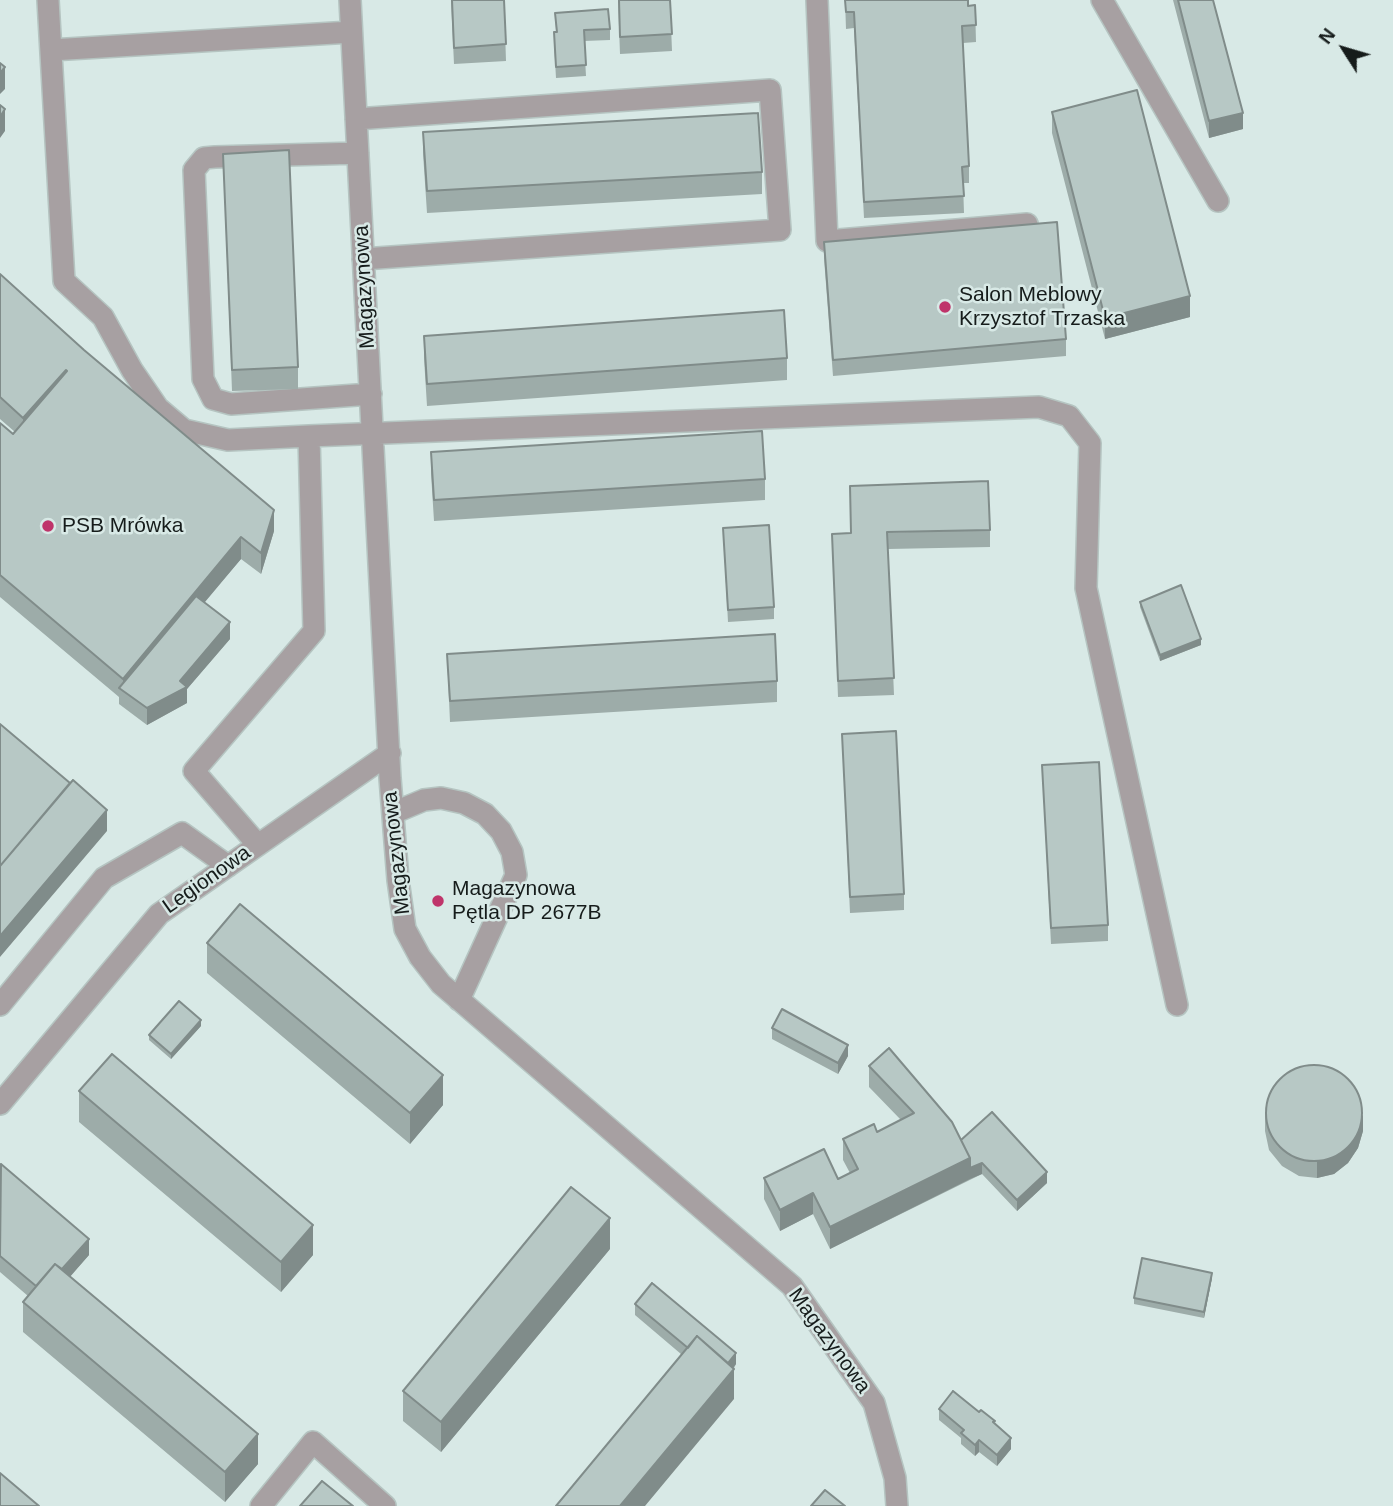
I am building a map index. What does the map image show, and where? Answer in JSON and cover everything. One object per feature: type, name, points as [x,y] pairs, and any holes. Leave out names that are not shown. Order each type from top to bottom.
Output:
[{"type":"street","points":[[48,0],[64,281],[103,317],[132,370],[158,408],[184,430],[228,440],[1039,407],[1069,416],[1090,443],[1086,588],[1177,1005]]},
{"type":"street","name":"Magazynowa","points":[[350,0],[393,813],[405,929],[420,957],[441,984],[792,1286],[874,1403],[895,1478],[897,1506]]},
{"type":"street","points":[[817,0],[827,241],[1027,224]]},
{"type":"street","points":[[1102,0],[1218,201]]},
{"type":"street","points":[[51,50],[351,32]]},
{"type":"street","points":[[356,120],[770,90],[780,230],[363,259]]},
{"type":"street","points":[[358,153],[204,158],[194,170],[203,379],[213,400],[231,404],[371,394]]},
{"type":"street","points":[[258,845],[194,771],[314,631],[309,436]]},
{"type":"street","name":"Legionowa","points":[[0,1104],[159,914],[390,753]]},
{"type":"street","points":[[393,813],[424,800],[441,798],[464,803],[485,814],[501,831],[512,852],[516,875],[459,1000]]},
{"type":"street","points":[[0,1005],[104,878],[182,833],[228,866]]},
{"type":"street","points":[[261,1506],[313,1443],[385,1506]]},
{"type":"building","points":[[452,0],[504,0],[506,44],[454,48]]},
{"type":"building","points":[[619,0],[670,0],[672,34],[620,37]]},
{"type":"building","points":[[845,0],[968,0],[968,6],[975,5],[976,25],[962,26],[969,166],[962,167],[964,196],[864,202],[854,12],[846,12]]},
{"type":"building","points":[[1178,0],[1213,0],[1243,113],[1209,121]]},
{"type":"building","points":[[608,9],[610,29],[584,30],[586,65],[556,67],[555,13]]},
{"type":"building","points":[[1137,90],[1190,296],[1105,318],[1052,112]]},
{"type":"building","points":[[758,113],[762,172],[427,191],[423,132]]},
{"type":"building","points":[[289,150],[298,367],[232,370],[223,154]]},
{"type":"building","name":"Salon Meblowy Krzysztof Trzaska","points":[[1057,222],[1066,339],[833,360],[824,242]]},
{"type":"building","points":[[0,274],[84,350],[274,510],[261,553],[241,537],[123,679],[0,575],[0,423],[13,434],[67,371],[23,418],[0,397]]},
{"type":"building","points":[[784,310],[787,358],[427,384],[424,336]]},
{"type":"building","points":[[762,431],[765,479],[434,500],[431,452]]},
{"type":"building","points":[[988,481],[990,530],[887,532],[894,678],[838,681],[832,534],[851,533],[850,486]]},
{"type":"building","points":[[769,525],[774,607],[728,610],[723,528]]},
{"type":"building","points":[[1181,585],[1201,639],[1160,655],[1140,602]]},
{"type":"building","points":[[196,596],[230,622],[180,681],[187,687],[147,708],[119,688]]},
{"type":"building","points":[[775,634],[777,681],[450,701],[447,654]]},
{"type":"building","points":[[0,724],[70,783],[0,866]]},
{"type":"building","points":[[896,731],[904,894],[850,897],[842,734]]},
{"type":"building","points":[[1099,762],[1108,925],[1051,928],[1042,765]]},
{"type":"building","points":[[73,780],[107,810],[0,936],[0,866]]},
{"type":"building","points":[[240,904],[443,1075],[410,1113],[207,943]]},
{"type":"building","points":[[179,1001],[201,1020],[171,1054],[149,1035]]},
{"type":"building","points":[[782,1009],[848,1045],[838,1063],[772,1028]]},
{"type":"building","points":[[889,1048],[952,1122],[970,1158],[830,1227],[813,1193],[780,1210],[764,1178],[824,1149],[838,1179],[858,1169],[843,1139],[874,1124],[877,1132],[914,1113],[869,1066]]},
{"type":"building","points":[[112,1054],[313,1225],[281,1262],[79,1091]]},
{"type":"building","points":[[1314,1065],[1332,1068],[1348,1079],[1359,1095],[1362,1113],[1359,1131],[1348,1147],[1332,1158],[1314,1161],[1296,1158],[1280,1147],[1269,1131],[1266,1113],[1269,1095],[1280,1079],[1296,1068]]},
{"type":"building","points":[[992,1112],[1047,1172],[1017,1200],[982,1163],[970,1168],[970,1158],[961,1140]]},
{"type":"building","points":[[1,1164],[89,1239],[62,1269],[55,1264],[36,1286],[0,1256]]},
{"type":"building","points":[[571,1187],[610,1218],[441,1422],[403,1391]]},
{"type":"building","points":[[1142,1258],[1212,1273],[1204,1312],[1134,1298]]},
{"type":"building","points":[[55,1264],[258,1434],[225,1472],[23,1302]]},
{"type":"building","points":[[652,1283],[736,1353],[728,1363],[697,1336],[688,1348],[635,1304]]},
{"type":"building","points":[[697,1336],[734,1369],[620,1506],[556,1506]]},
{"type":"building","points":[[953,1391],[995,1421],[993,1422],[1011,1438],[997,1455],[979,1440],[975,1445],[961,1433],[964,1430],[939,1409]]},
{"type":"building","points":[[0,1473],[39,1506],[0,1506]]},
{"type":"building","points":[[322,1481],[353,1506],[300,1506]]},
{"type":"building","points":[[825,1490],[845,1506],[811,1506]]},
{"type":"place","name":"Salon Meblowy Krzysztof Trzaska","points":[[945,307]]},
{"type":"place","name":"PSB Mrówka","points":[[48,526]]},
{"type":"place","name":"Magazynowa Pętla DP 2677B","points":[[438,901]]}]
